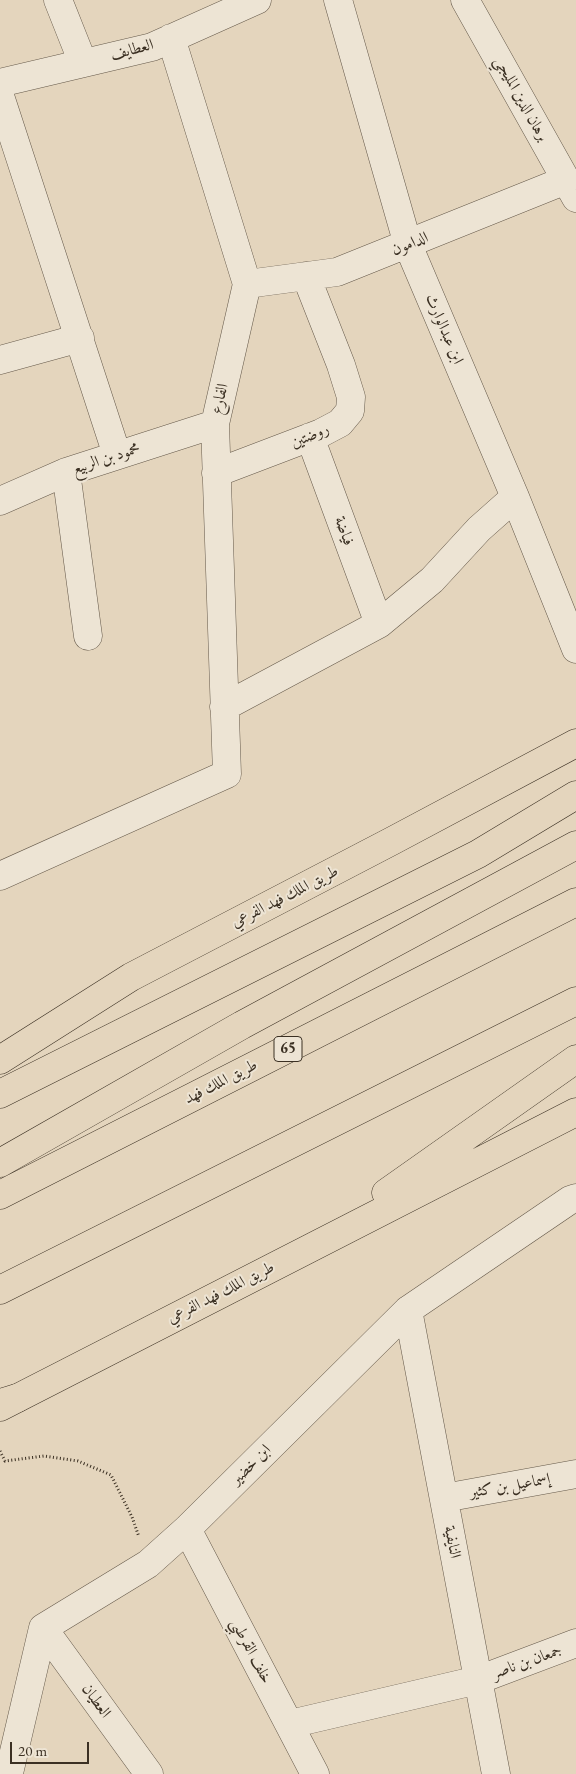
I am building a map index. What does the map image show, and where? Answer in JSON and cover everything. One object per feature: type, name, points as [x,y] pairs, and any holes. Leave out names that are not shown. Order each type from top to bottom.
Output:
[{"type":"main road","name":"طريق الملك فهد الفرعي","points":[[0,1060],[131,977],[392,842],[576,743]]},
{"type":"main road","points":[[0,1094],[478,854],[576,795]]},
{"type":"main road","points":[[0,1163],[242,1025],[576,845]]},
{"type":"main road","name":"طريق الملك فهد","points":[[0,1195],[576,902]]},
{"type":"main road","points":[[0,1290],[576,1001]]},
{"type":"main road","points":[[303,1251],[576,1060]]},
{"type":"main road","name":"طريق الملك فهد الفرعي","points":[[6,1403],[576,1112]]},
{"type":"street","points":[[58,0],[82,63]]},
{"type":"street","name":"العطايف","points":[[0,82],[152,46],[257,0]]},
{"type":"street","name":"ابن عبدالوارث","points":[[338,0],[408,245],[515,498],[576,649]]},
{"type":"street","name":"برهان الدين المليجي","points":[[465,0],[571,189]]},
{"type":"street","points":[[171,38],[247,284]]},
{"type":"street","points":[[0,96],[117,455]]},
{"type":"street","name":"الدامون","points":[[247,284],[337,272],[408,245],[571,189]]},
{"type":"street","name":"روضتين","points":[[216,473],[310,437],[340,423],[350,411],[351,397],[341,365],[306,276]]},
{"type":"street","name":"الفارع","points":[[0,876],[227,774],[214,424],[247,284]]},
{"type":"street","points":[[0,360],[80,338]]},
{"type":"street","name":"محمود بن الربيع","points":[[0,501],[66,472],[214,424]]},
{"type":"street","name":"فياضة","points":[[310,437],[379,624]]},
{"type":"street","points":[[66,472],[88,636]]},
{"type":"street","points":[[224,707],[379,624],[432,580],[479,529],[515,498]]},
{"type":"street","name":"ابن خضير","points":[[43,1628],[148,1564],[187,1529],[408,1310],[574,1204]]},
{"type":"street","name":"النايفية","points":[[408,1310],[496,1774]]},
{"type":"street","name":"إسماعيل بن كثير","points":[[444,1498],[576,1474]]},
{"type":"street","name":"خلف القرطبي","points":[[187,1529],[315,1774]]},
{"type":"street","points":[[0,1772],[9,1773],[43,1628]]},
{"type":"street","name":"العطيان","points":[[43,1628],[149,1774]]},
{"type":"street","name":"جمعان بن ناصر","points":[[290,1724],[478,1680],[576,1644]]},
{"type":"path","points":[[0,1451],[5,1462],[44,1456],[78,1461],[111,1475],[132,1517],[148,1564]]}]
